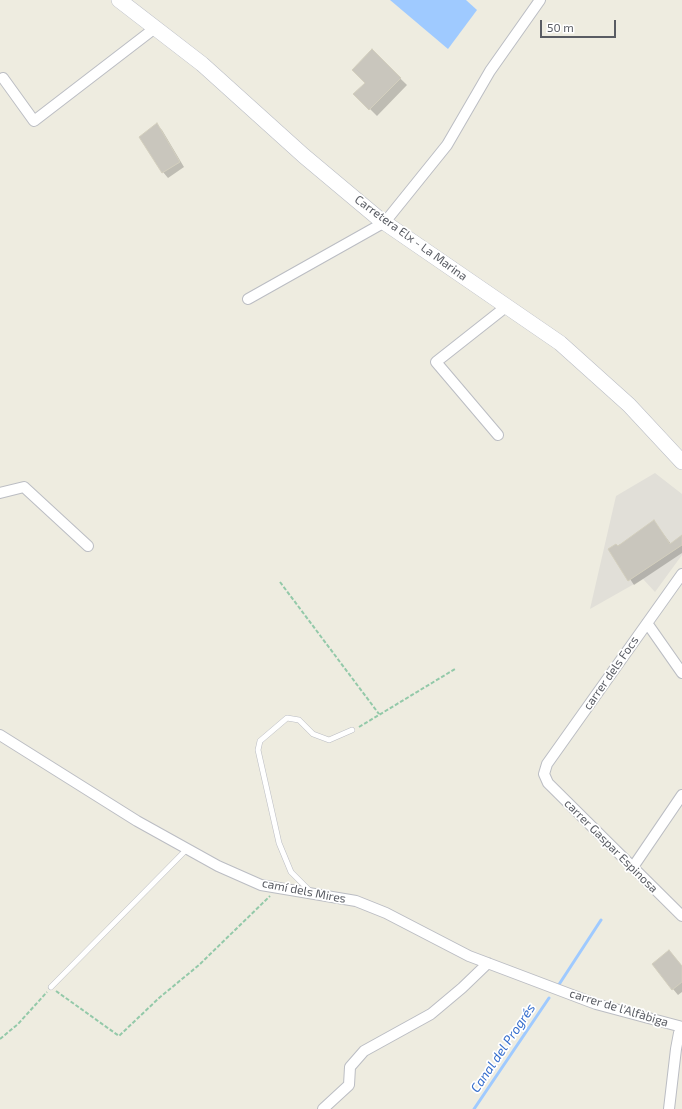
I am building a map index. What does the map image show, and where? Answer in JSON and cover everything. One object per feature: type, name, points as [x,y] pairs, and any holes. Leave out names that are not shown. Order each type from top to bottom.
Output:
[{"type":"main road","name":"Carretera Elx - La Marina","points":[[119,0],[202,64],[304,156],[385,222],[560,343],[629,405],[682,462]]},
{"type":"street","points":[[248,299],[385,222],[447,145],[490,71],[540,0]]},
{"type":"street","points":[[3,78],[34,121],[155,28]]},
{"type":"street","points":[[498,435],[436,362],[507,306]]},
{"type":"street","points":[[0,493],[24,487],[88,546]]},
{"type":"street","name":"carrer dels Focs","points":[[544,774],[546,764],[682,574]]},
{"type":"street","points":[[646,624],[682,673]]},
{"type":"street","name":"camí dels Mires","points":[[0,735],[137,821],[218,866],[262,885],[356,901],[374,908],[469,956],[556,989]]},
{"type":"street","name":"carrer Gaspar Espinosa","points":[[544,774],[548,783],[682,916]]},
{"type":"street","points":[[633,867],[682,795]]},
{"type":"street","points":[[323,1109],[349,1085],[350,1067],[364,1051],[431,1014],[462,988],[488,963]]},
{"type":"street","name":"carrer de l'Alfàbiga","points":[[556,989],[596,1004],[682,1028]]},
{"type":"street","points":[[669,1109],[676,1049],[679,1033],[682,1028]]},
{"type":"lane","points":[[313,894],[291,872],[279,843],[258,750],[260,741],[287,718],[299,720],[313,734],[329,740],[352,730]]},
{"type":"lane","points":[[51,987],[187,849]]},
{"type":"path","points":[[280,582],[379,714]]},
{"type":"path","points":[[352,730],[455,668]]},
{"type":"path","points":[[0,1039],[18,1024],[51,987],[119,1036],[159,998],[199,965],[278,888]]},
{"type":"shaded area","points":[[655,473],[682,494],[682,555],[655,592],[643,579],[590,609],[616,496]]},
{"type":"water","points":[[390,0],[466,0],[477,10],[448,49]]},
{"type":"building","points":[[372,49],[401,78],[369,110],[353,94],[365,83],[352,70]]},
{"type":"building","points":[[157,123],[180,162],[162,173],[139,137]]},
{"type":"building","points":[[654,520],[670,544],[682,535],[682,545],[628,581],[608,549],[616,544],[618,546]]},
{"type":"building","points":[[669,950],[682,966],[682,982],[672,990],[652,964]]},
{"type":"waterway","name":"Canal del Progrés","points":[[558,986],[601,920]]},
{"type":"waterway","name":"Canal del Progrés","points":[[474,1109],[549,998]]}]
